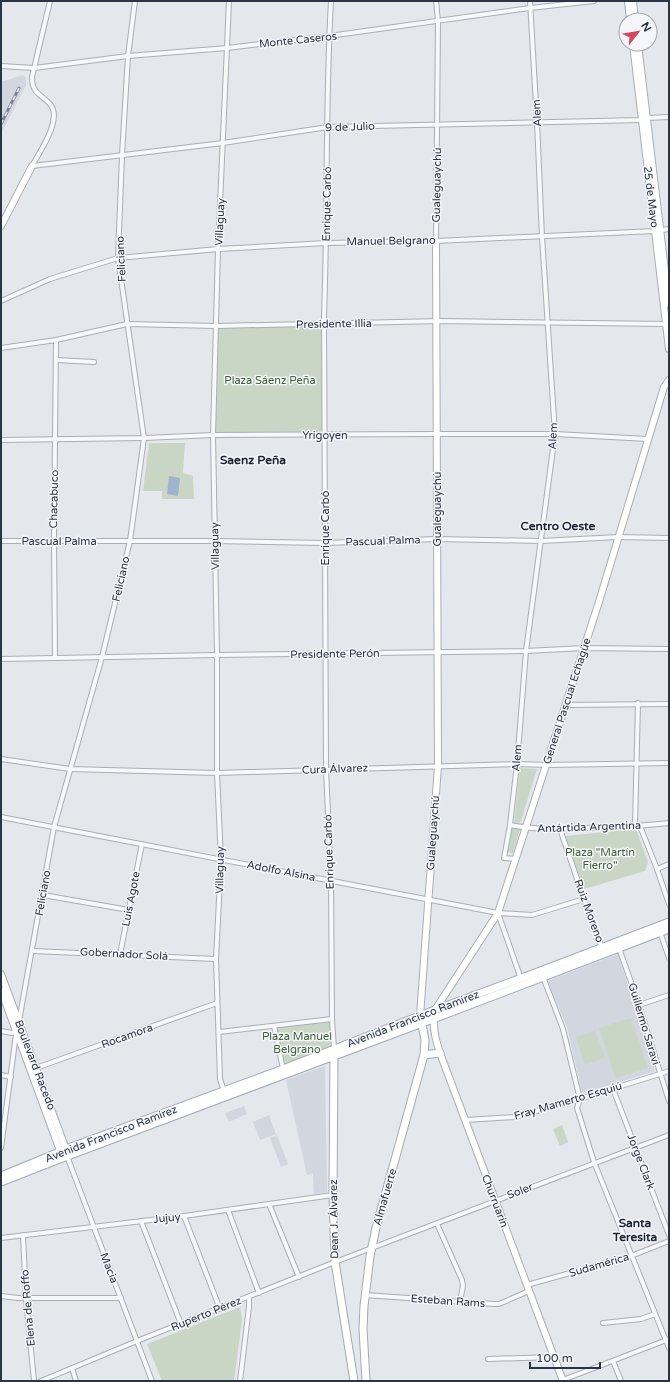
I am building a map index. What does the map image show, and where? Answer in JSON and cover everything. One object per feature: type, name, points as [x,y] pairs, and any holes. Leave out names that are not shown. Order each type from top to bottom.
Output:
[{"type":"main road","name":"Avenida Francisco Ramírez","points":[[421,1019],[433,1019],[602,948],[669,922]]},
{"type":"main road","name":"Avenida Francisco Ramírez","points":[[1,1176],[64,1154],[421,1019],[435,1010],[522,982],[543,977],[669,929]]},
{"type":"main road","name":"Almafuerte","points":[[366,1381],[363,1323],[371,1248],[424,1055],[426,1040],[421,1019]]},
{"type":"main road","name":"Avenida Francisco Ramírez","points":[[1,1182],[64,1154],[224,1090],[334,1052]]},
{"type":"main road","name":"Dean J. Álvarez","points":[[334,1052],[333,1195],[335,1262],[353,1380]]},
{"type":"main road","points":[[424,1055],[440,1053]]},
{"type":"street","points":[[1,226],[52,128],[55,117],[54,111],[50,105],[35,92],[32,84],[32,77],[50,1]]},
{"type":"street","name":"Feliciano","points":[[1,1148],[3,1120],[17,1032],[43,895],[54,827],[102,657],[130,541],[144,438],[118,258],[128,56],[135,1]]},
{"type":"street","name":"Villaguay","points":[[224,1090],[220,1079],[216,959],[221,860],[217,773],[217,655],[213,435],[218,249],[228,1]]},
{"type":"street","name":"Enrique Carbó","points":[[331,1],[329,36],[324,324],[326,769],[334,1052]]},
{"type":"street","name":"Gualeguaychú","points":[[421,1019],[438,766],[436,241],[438,21],[436,1]]},
{"type":"street","name":"Alem","points":[[516,859],[504,858],[510,825],[517,764],[526,651],[555,434],[542,237],[530,1]]},
{"type":"street","name":"Monte Caseros","points":[[1,66],[34,68],[128,56],[227,48],[594,1]]},
{"type":"street","points":[[628,1],[629,12]]},
{"type":"street","points":[[633,1],[634,12]]},
{"type":"street","name":"25 de Mayo","points":[[634,52],[668,324],[669,349]]},
{"type":"street","name":"25 de Mayo","points":[[639,52],[643,119]]},
{"type":"street","name":"9 de Julio","points":[[32,166],[223,143],[328,127],[643,119],[669,117]]},
{"type":"street","name":"Manuel Belgrano","points":[[1,302],[50,279],[118,258],[218,249],[326,243],[542,237],[657,231],[669,229]]},
{"type":"street","name":"25 de Mayo","points":[[657,231],[669,304]]},
{"type":"street","name":"Presidente Illia","points":[[1,348],[56,340],[127,324],[216,326],[436,322],[668,324]]},
{"type":"street","name":"Chacabuco","points":[[55,658],[54,540],[56,340]]},
{"type":"street","points":[[56,360],[94,362]]},
{"type":"street","name":"General Pascual Echagüe","points":[[435,1010],[498,913],[584,648],[664,387],[669,380]]},
{"type":"street","name":"Yrigoyen","points":[[1,440],[144,438],[213,435],[437,434],[555,434],[648,439]]},
{"type":"street","name":"Pascual Palma","points":[[1,541],[54,540],[325,543],[437,539],[541,542],[618,538],[669,538]]},
{"type":"street","name":"Presidente Perón","points":[[1,659],[437,653],[584,648],[669,649]]},
{"type":"street","points":[[638,704],[638,826],[657,869],[669,904]]},
{"type":"street","points":[[565,705],[669,704]]},
{"type":"street","name":"Cura Álvarez","points":[[1,759],[70,769],[217,773],[517,764],[669,763]]},
{"type":"street","name":"Adolfo Alsina","points":[[1,817],[429,901],[498,913],[532,915],[584,899]]},
{"type":"street","name":"Antártida Argentina","points":[[510,825],[526,828],[560,829],[638,826],[669,823]]},
{"type":"street","name":"Ruiz Moreno","points":[[560,829],[602,948]]},
{"type":"street","name":"Luis Agote","points":[[120,954],[142,844]]},
{"type":"street","points":[[657,869],[669,864]]},
{"type":"street","points":[[43,895],[129,910]]},
{"type":"street","points":[[498,913],[522,982]]},
{"type":"street","points":[[660,932],[669,958]]},
{"type":"street","name":"Guillermo Saravi","points":[[619,948],[639,1005],[669,1101]]},
{"type":"street","name":"Gobernador Solá","points":[[32,951],[216,959]]},
{"type":"street","name":"Boulevard Racedo","points":[[1,974],[36,1068],[64,1154]]},
{"type":"street","points":[[543,977],[563,1029],[580,1099],[577,1108],[594,1162],[669,1348]]},
{"type":"street","name":"Boulevard Racedo","points":[[1,990],[2,997],[64,1154]]},
{"type":"street","points":[[639,1005],[669,995]]},
{"type":"street","name":"Rocamora","points":[[36,1068],[217,1003]]},
{"type":"street","name":"Churruarín","points":[[435,1010],[433,1019],[435,1037],[440,1053],[562,1381]]},
{"type":"street","points":[[218,1032],[332,1019]]},
{"type":"street","points":[[274,1026],[283,1069]]},
{"type":"street","points":[[1,1031],[12,1033],[17,1032]]},
{"type":"street","name":"Fray Mamerto Esquiú","points":[[465,1120],[515,1117],[580,1099],[669,1071]]},
{"type":"street","points":[[1,1075],[11,1077]]},
{"type":"street","name":"Jorge Clark","points":[[613,1089],[669,1235]]},
{"type":"street","name":"Soler","points":[[371,1248],[437,1224],[494,1200],[594,1162],[669,1135]]},
{"type":"street","name":"Macia","points":[[64,1154],[152,1381]]},
{"type":"street","name":"Jujuy","points":[[1,1238],[184,1216],[333,1195]]},
{"type":"street","points":[[269,1204],[299,1276]]},
{"type":"street","points":[[228,1210],[259,1293]]},
{"type":"street","points":[[184,1216],[220,1309]]},
{"type":"street","points":[[141,1220],[181,1324]]},
{"type":"street","points":[[437,1224],[462,1280],[463,1286],[460,1301]]},
{"type":"street","name":"Elena de Roffo","points":[[23,1235],[26,1298],[34,1381]]},
{"type":"street","name":"Sudamérica","points":[[528,1288],[631,1256],[669,1241]]},
{"type":"street","name":"Ruperto Pérez","points":[[41,1381],[137,1341],[371,1248]]},
{"type":"street","name":"Esteban Rams","points":[[365,1295],[499,1304],[528,1288]]},
{"type":"street","points":[[1,1296],[26,1298],[120,1298]]},
{"type":"street","points":[[240,1381],[249,1297]]},
{"type":"street","points":[[603,1323],[641,1319],[655,1314]]},
{"type":"street","points":[[562,1381],[667,1340]]},
{"type":"street","points":[[488,1359],[554,1357]]},
{"type":"street","points":[[613,1361],[621,1381]]},
{"type":"street","points":[[72,1368],[76,1381]]},
{"type":"shaded area","points":[[23,75],[26,78],[26,85],[1,134],[1,82]]},
{"type":"shaded area","points":[[618,954],[655,1071],[585,1093],[582,1092],[567,1027],[547,981]]},
{"type":"shaded area","points":[[325,1066],[327,1192],[314,1194],[313,1173],[307,1175],[286,1080]]},
{"type":"shaded area","points":[[244,1106],[247,1114],[229,1122],[225,1113]]},
{"type":"shaded area","points":[[269,1115],[276,1134],[260,1140],[253,1122]]},
{"type":"shaded area","points":[[277,1135],[288,1164],[281,1167],[270,1138]]},
{"type":"green space","name":"Plaza Sáenz Peña","points":[[326,326],[323,433],[215,433],[217,327]]},
{"type":"green space","points":[[149,443],[185,443],[183,473],[193,476],[194,499],[162,499],[162,491],[143,491]]},
{"type":"green space","points":[[520,768],[537,769],[520,824],[514,823]]},
{"type":"green space","points":[[509,829],[520,829],[513,853],[506,852]]},
{"type":"green space","name":"Plaza \"Martín Fierro\"","points":[[636,829],[648,862],[645,871],[584,889],[565,836]]},
{"type":"green space","points":[[631,1018],[648,1068],[616,1078],[599,1028]]},
{"type":"green space","name":"Plaza Manuel Belgrano","points":[[332,1019],[334,1049],[283,1069],[274,1026]]},
{"type":"green space","points":[[595,1031],[605,1058],[585,1065],[576,1037]]},
{"type":"green space","points":[[562,1125],[568,1142],[560,1146],[553,1129]]},
{"type":"green space","points":[[240,1307],[242,1319],[234,1381],[162,1381],[147,1344]]},
{"type":"water","points":[[169,476],[180,478],[178,496],[167,494]]},
{"type":"railway","points":[[1,124],[19,88]]},
{"type":"district","name":"Saenz Peña","points":[[253,460]]},
{"type":"district","name":"Centro Oeste","points":[[558,526]]},
{"type":"district","name":"Santa Teresita","points":[[635,1230]]}]
